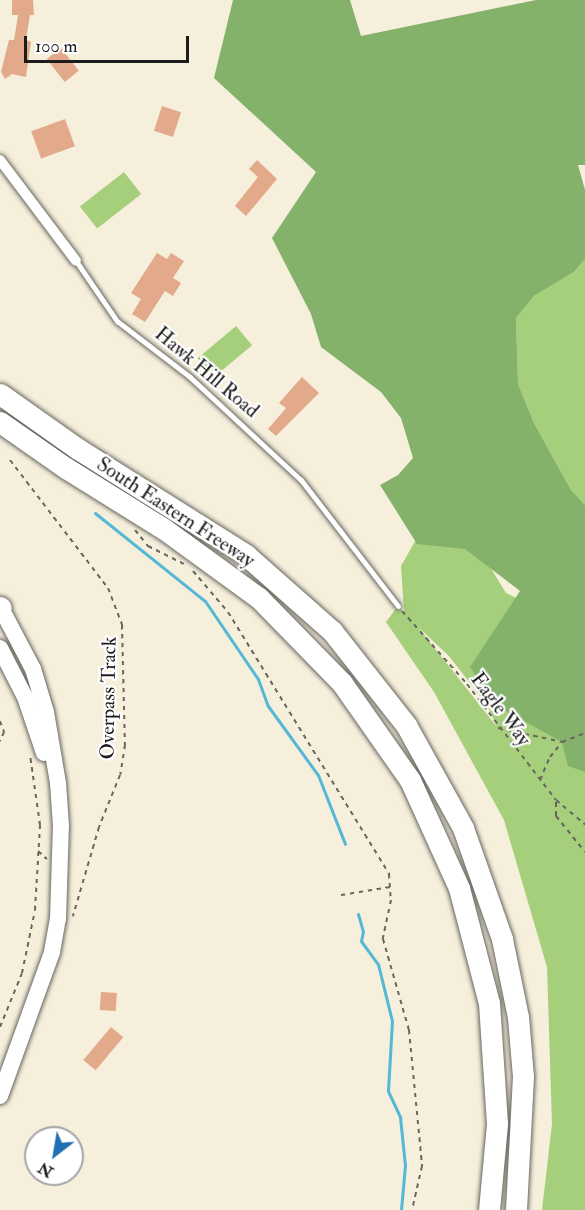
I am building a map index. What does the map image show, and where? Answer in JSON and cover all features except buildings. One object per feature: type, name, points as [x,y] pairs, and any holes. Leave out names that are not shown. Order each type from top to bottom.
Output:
[{"type":"highway","name":"South Eastern Freeway","points":[[0,394],[78,449],[177,509],[255,562],[332,631],[406,725],[463,828],[502,939],[518,1017],[523,1076],[516,1210]]},
{"type":"highway","name":"South Eastern Freeway","points":[[0,422],[212,562],[303,640],[379,730],[410,780],[459,888],[489,1003],[497,1124],[489,1210]]},
{"type":"main road","points":[[0,1096],[52,952],[58,919],[61,826],[58,783],[46,712],[33,669],[1,608]]},
{"type":"main road","points":[[0,648],[26,697],[42,745],[54,815],[54,847],[52,910],[41,966],[0,1074]]},
{"type":"street","name":"Hawk Hill Road","points":[[0,160],[76,261]]},
{"type":"lane","name":"Hawk Hill Road","points":[[76,261],[117,321],[190,377],[301,480],[398,606]]},
{"type":"path","name":"Overpass Track","points":[[10,460],[108,588],[122,625],[125,745],[120,775],[99,827],[72,917]]},
{"type":"path","points":[[125,506],[134,529],[148,546],[191,568],[228,612],[389,874],[390,887],[383,939],[409,1030],[422,1166],[412,1210]]},
{"type":"path","name":"Eagle Way","points":[[398,606],[467,684],[498,728],[556,800],[585,824]]},
{"type":"path","points":[[0,721],[4,732],[0,741]]},
{"type":"path","points":[[498,728],[562,742]]},
{"type":"path","points":[[540,781],[550,757],[562,742],[585,733]]},
{"type":"path","points":[[0,1027],[22,973],[35,910],[40,825],[27,744]]},
{"type":"path","points":[[556,800],[556,816],[585,852]]},
{"type":"path","points":[[341,895],[390,887]]},
{"type":"green space","points":[[233,0],[350,0],[361,36],[536,0],[585,0],[585,165],[578,165],[585,190],[585,259],[574,272],[534,296],[516,318],[518,384],[534,423],[571,490],[585,505],[585,772],[568,766],[562,742],[495,705],[470,667],[520,591],[465,549],[417,544],[380,485],[398,475],[413,458],[401,418],[381,392],[321,347],[311,314],[272,238],[316,172],[214,78]]},
{"type":"green space","points":[[124,172],[141,194],[97,229],[80,206]]},
{"type":"green space","points":[[585,259],[585,505],[571,490],[534,423],[518,384],[516,318],[534,296],[574,272]]},
{"type":"green space","points":[[236,326],[252,345],[214,377],[198,358]]},
{"type":"green space","points":[[440,497],[460,518],[506,593],[585,631],[585,1210],[542,1210],[552,1124],[547,967],[504,820],[434,692],[386,622],[398,606],[404,612],[401,566]],"holes":[[[418,627],[449,656],[487,705],[497,727]]]},
{"type":"waterway","points":[[95,513],[205,601],[258,679],[268,706],[318,775],[345,844]]},
{"type":"waterway","points":[[358,914],[363,931],[361,941],[378,964],[392,1021],[388,1091],[400,1117],[405,1165],[401,1210]]}]
